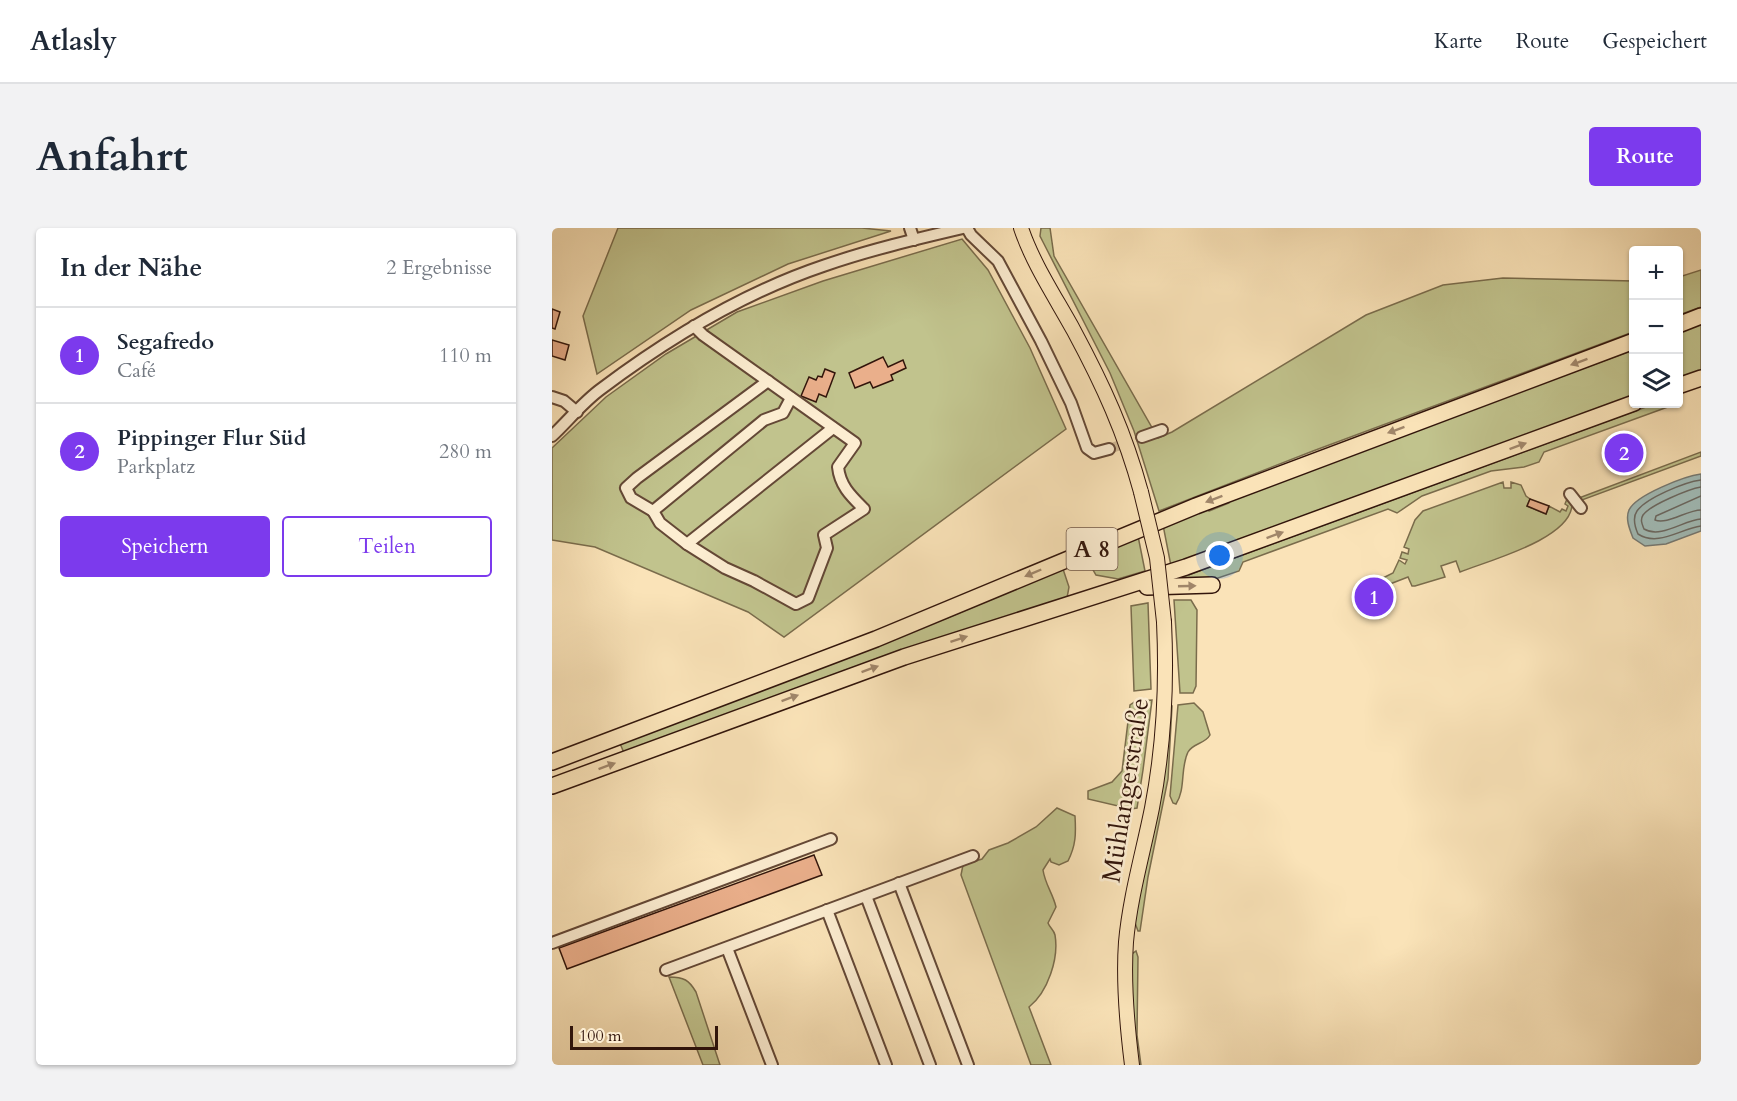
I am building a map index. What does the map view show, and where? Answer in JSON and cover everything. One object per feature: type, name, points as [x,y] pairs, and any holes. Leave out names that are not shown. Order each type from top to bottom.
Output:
[{"type":"highway","points":[[1683,323],[1701,316]]},
{"type":"highway","name":"A 8","points":[[552,762],[876,639],[1207,502],[1629,344]]},
{"type":"highway","points":[[1683,384],[1701,378]]},
{"type":"highway","name":"A 8","points":[[552,786],[904,657],[1186,567],[1629,405]]},
{"type":"highway","points":[[1120,588],[1212,585]]},
{"type":"main road","name":"Mühlangerstraße","points":[[1021,228],[1111,403],[1131,453],[1157,558],[1167,671],[1159,770],[1132,898],[1126,942],[1126,1002],[1132,1065]]},
{"type":"street","points":[[910,228],[914,240]]},
{"type":"street","points":[[552,436],[600,390],[703,320],[754,294],[820,266],[965,228],[998,261],[1004,271],[1066,393],[1087,448],[1094,453],[1109,449]]},
{"type":"street","points":[[694,326],[855,443],[838,467],[839,477],[846,491],[864,509],[824,535],[827,548],[808,598],[796,603],[725,568],[687,544],[660,523],[653,511],[631,498],[627,488],[637,478],[768,381]]},
{"type":"street","points":[[552,397],[564,401],[577,412]]},
{"type":"street","points":[[653,511],[764,420],[783,414],[791,398]]},
{"type":"street","points":[[687,544],[833,428]]},
{"type":"street","points":[[1142,437],[1162,430]]},
{"type":"street","points":[[1570,494],[1581,508]]},
{"type":"street","points":[[552,943],[831,839]]},
{"type":"street","points":[[666,970],[973,856]]},
{"type":"street","points":[[899,883],[968,1065]]},
{"type":"street","points":[[866,896],[930,1065]]},
{"type":"street","points":[[827,910],[886,1065]]},
{"type":"street","points":[[727,948],[772,1065]]},
{"type":"green space","points":[[618,228],[862,228],[891,231],[788,264],[691,310],[597,374],[583,316]]},
{"type":"green space","points":[[1041,228],[1050,228],[1054,256],[1158,438],[1172,432],[1366,315],[1443,285],[1503,278],[1629,281],[1629,333],[1159,511],[1134,431],[1110,373],[1040,236]]},
{"type":"green space","points":[[962,239],[988,270],[1030,348],[1066,429],[784,637],[748,612],[595,547],[552,540],[552,448],[606,397],[666,354],[737,312],[823,281]]},
{"type":"green space","points":[[1701,270],[1701,307],[1683,314],[1683,300],[1683,276]]},
{"type":"green space","points":[[1701,324],[1701,371],[1683,378],[1683,354],[1683,331]]},
{"type":"green space","points":[[1629,351],[1629,397],[1171,566],[1163,525],[1206,507],[1209,511],[1229,503],[1230,499]]},
{"type":"green space","points":[[1643,408],[1665,408],[1544,452],[1539,462],[1524,467],[1491,471],[1422,496],[1397,513],[1388,509],[1243,562],[1239,571],[1212,580],[1184,581],[1183,577]]},
{"type":"green space","points":[[1701,452],[1701,456],[1582,500],[1579,498]]},
{"type":"green space","points":[[1503,482],[1504,488],[1511,488],[1511,482],[1521,485],[1530,499],[1527,506],[1546,514],[1549,506],[1560,512],[1562,509],[1566,511],[1567,499],[1572,504],[1568,517],[1544,538],[1507,555],[1460,572],[1456,561],[1441,566],[1445,577],[1412,586],[1408,577],[1386,587],[1383,578],[1393,573],[1399,560],[1405,564],[1407,560],[1400,558],[1402,552],[1408,554],[1409,549],[1404,547],[1415,520],[1423,511]]},
{"type":"green space","points":[[1138,536],[1145,571],[1118,579],[1096,575],[1092,568],[1093,556]]},
{"type":"green space","points":[[1063,569],[1069,587],[1067,598],[624,753],[619,741],[947,618]]},
{"type":"green space","points":[[1174,600],[1191,600],[1197,610],[1196,686],[1193,693],[1180,693]]},
{"type":"green space","points":[[1148,603],[1151,689],[1134,691],[1131,606]]},
{"type":"green space","points":[[1152,700],[1137,808],[1131,809],[1088,799],[1088,791],[1112,782],[1122,771],[1130,705],[1136,701]]},
{"type":"green space","points":[[1194,703],[1203,712],[1210,735],[1188,752],[1181,792],[1176,804],[1170,796],[1178,705]]},
{"type":"green space","points":[[1171,706],[1168,779],[1148,877],[1140,931],[1138,931],[1135,923],[1138,898],[1166,760]]},
{"type":"green space","points":[[1057,808],[1075,816],[1075,839],[1068,861],[1059,865],[1051,862],[1050,859],[1043,870],[1056,907],[1048,923],[1055,935],[1054,964],[1042,993],[1029,1007],[1051,1065],[1031,1065],[961,875],[963,865],[982,859],[989,850],[1008,843],[1036,827]]},
{"type":"green space","points":[[1136,951],[1138,957],[1137,1035],[1141,1065],[1137,1065],[1131,999],[1132,954]]},
{"type":"green space","points":[[669,977],[686,980],[696,992],[720,1065],[703,1065]]},
{"type":"water","points":[[1701,474],[1701,531],[1666,544],[1645,546],[1633,538],[1628,517],[1633,504],[1662,487]]},
{"type":"building","points":[[552,309],[560,312],[555,329],[552,328]]},
{"type":"building","points":[[552,340],[569,345],[565,360],[552,356]]},
{"type":"building","points":[[883,357],[888,367],[903,360],[906,368],[891,375],[893,380],[873,388],[870,382],[855,388],[849,373]]},
{"type":"building","points":[[825,369],[835,373],[826,397],[819,394],[816,402],[801,396],[809,377],[816,380],[818,376],[822,377]]},
{"type":"building","points":[[1530,499],[1549,506],[1546,514],[1527,506]]},
{"type":"building","points":[[1378,582],[1381,593],[1385,591],[1388,600],[1366,608],[1359,589]]},
{"type":"building","points":[[814,855],[822,875],[567,969],[559,948]]},
{"type":"tunnel","points":[[1109,449],[1142,437]]},
{"type":"place","name":"Pippinger Flur Süd","points":[[1624,453]]},
{"type":"place","name":"Segafredo","points":[[1374,597]]}]
